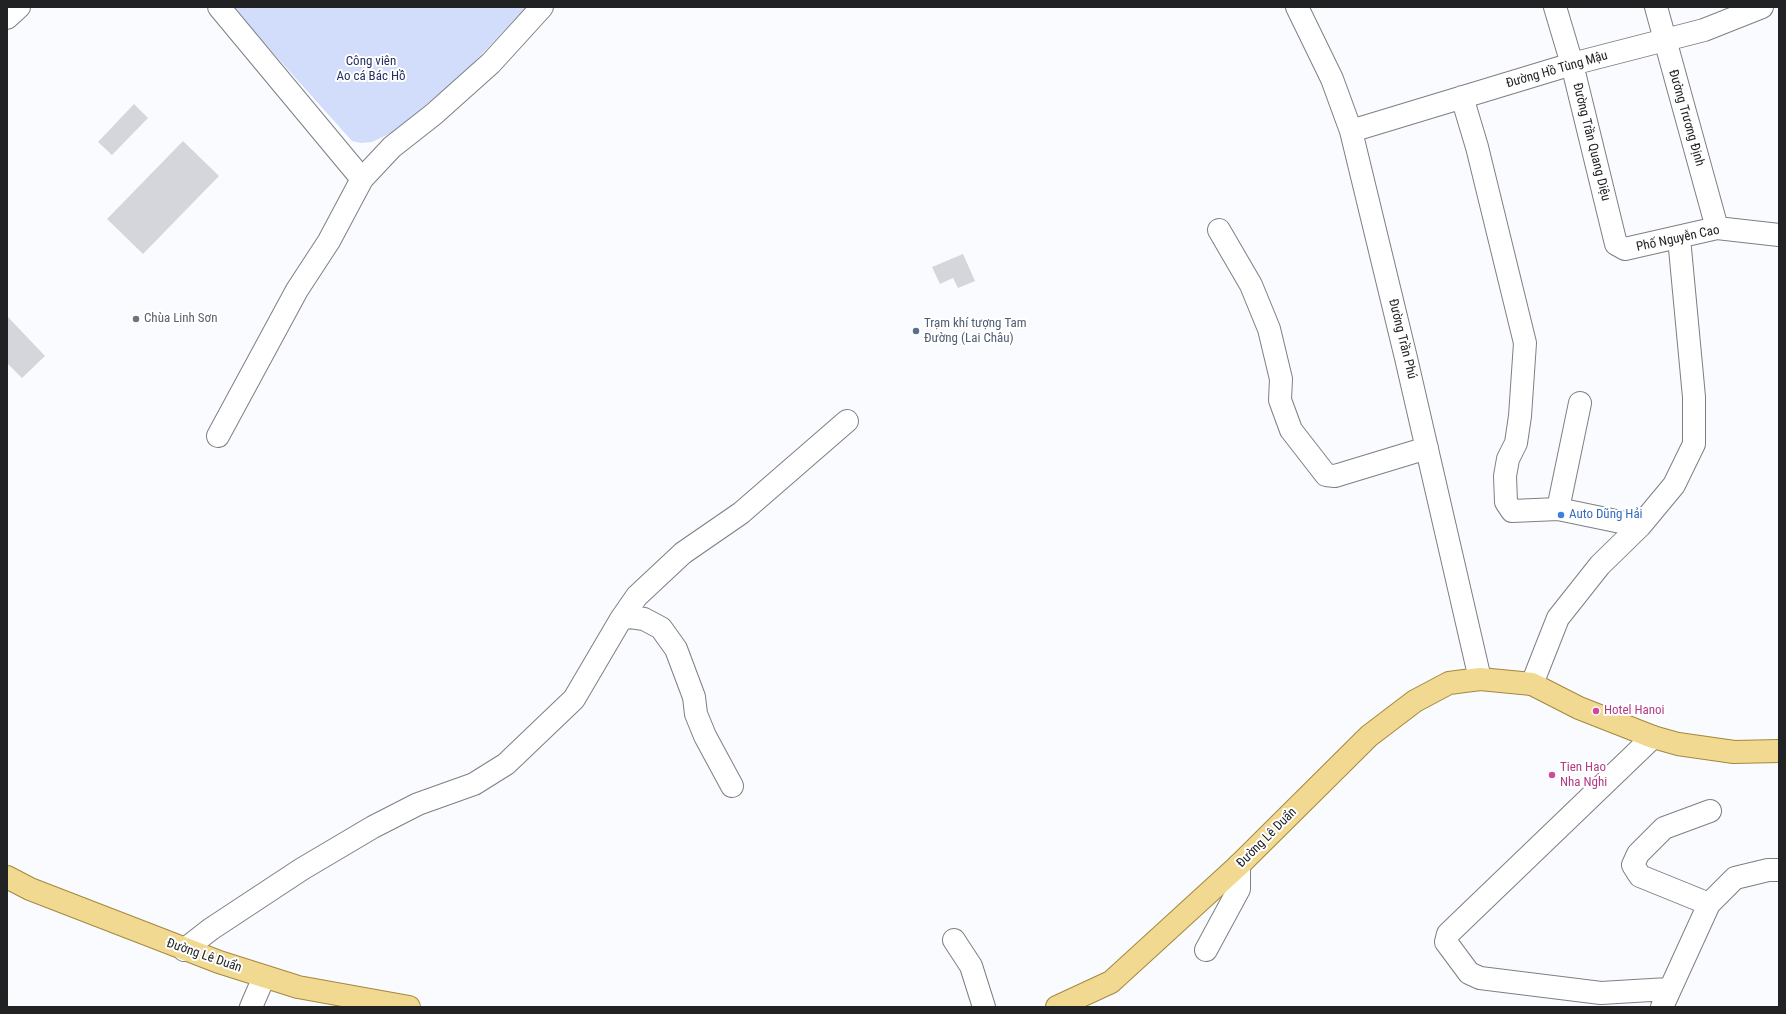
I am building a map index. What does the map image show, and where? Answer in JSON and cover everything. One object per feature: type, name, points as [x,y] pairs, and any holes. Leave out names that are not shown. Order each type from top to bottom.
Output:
[{"type":"main road","name":"Đường Lê Duẩn","points":[[1057,1007],[1111,982],[1239,866],[1369,736],[1415,701],[1449,683],[1480,679],[1532,684]]},
{"type":"main road","points":[[1532,684],[1579,708],[1653,737],[1678,744],[1734,752],[1779,751]]},
{"type":"main road","name":"Đường Lê Duẩn","points":[[7,877],[30,889],[184,950],[264,977],[298,987],[409,1007]]},
{"type":"street","points":[[7,18],[19,7]]},
{"type":"street","points":[[219,7],[362,179]]},
{"type":"street","points":[[218,436],[297,290],[328,241],[362,179],[392,147],[434,114],[491,63],[542,7]]},
{"type":"street","name":"Đường Trần Phú","points":[[1297,7],[1332,79],[1351,131],[1427,448],[1480,679]]},
{"type":"street","name":"Đường Trần Quang Diệu","points":[[1555,7],[1572,64],[1616,244],[1624,249]]},
{"type":"street","name":"Đường Trương Định","points":[[1656,7],[1717,228]]},
{"type":"street","name":"Đường Hồ Tùng Mậu","points":[[1351,131],[1572,64],[1704,30],[1762,7]]},
{"type":"street","points":[[1462,97],[1477,146],[1525,343],[1520,416],[1516,443],[1508,458],[1505,476],[1506,502],[1512,511],[1558,509],[1640,526]]},
{"type":"street","name":"Phố Nguyễn Cao","points":[[1624,249],[1679,238],[1717,228],[1779,235]]},
{"type":"street","points":[[1219,230],[1251,285],[1269,329],[1281,379],[1280,400],[1291,430],[1326,475],[1335,476],[1427,448]]},
{"type":"street","points":[[1532,684],[1558,618],[1600,565],[1640,526],[1674,485],[1694,444],[1694,397],[1679,238]]},
{"type":"street","points":[[1558,509],[1580,403]]},
{"type":"street","points":[[184,950],[211,930],[302,869],[360,834],[418,804],[485,778],[506,764],[574,699],[636,596],[683,553],[741,513],[847,421]]},
{"type":"street","points":[[621,619],[630,617],[649,622],[661,628],[676,649],[694,696],[696,714],[705,736],[732,786]]},
{"type":"street","points":[[1653,737],[1448,934],[1446,942],[1470,973],[1480,978],[1602,993],[1665,998],[1709,904],[1735,878],[1768,870],[1779,870]]},
{"type":"street","points":[[1709,904],[1640,876],[1634,865],[1638,854],[1664,828],[1710,811]]},
{"type":"street","points":[[1206,950],[1239,889],[1239,866]]},
{"type":"street","points":[[954,940],[971,966],[984,1007]]},
{"type":"street","points":[[251,1007],[264,977]]},
{"type":"green space","name":"Công viên Ao cá Bác Hồ","points":[[232,7],[526,7],[467,70],[395,131],[372,142],[361,143],[352,141]]},
{"type":"building","points":[[134,104],[148,118],[112,155],[98,142]]},
{"type":"building","points":[[183,141],[219,176],[143,254],[107,219]]},
{"type":"building","points":[[963,254],[975,281],[958,288],[953,278],[940,284],[932,267]]},
{"type":"building","points":[[7,316],[45,356],[22,378],[7,363]]},
{"type":"place","name":"Chùa Linh Sơn","points":[[136,319]]},
{"type":"place","name":"Trạm khí tượng Tam Đường (Lai Châu)","points":[[916,331]]},
{"type":"place","name":"Auto Dũng Hải","points":[[1561,515]]},
{"type":"place","name":"Hotel Hanoi","points":[[1596,711]]},
{"type":"place","name":"Tien Hao Nha Nghi","points":[[1552,775]]}]
